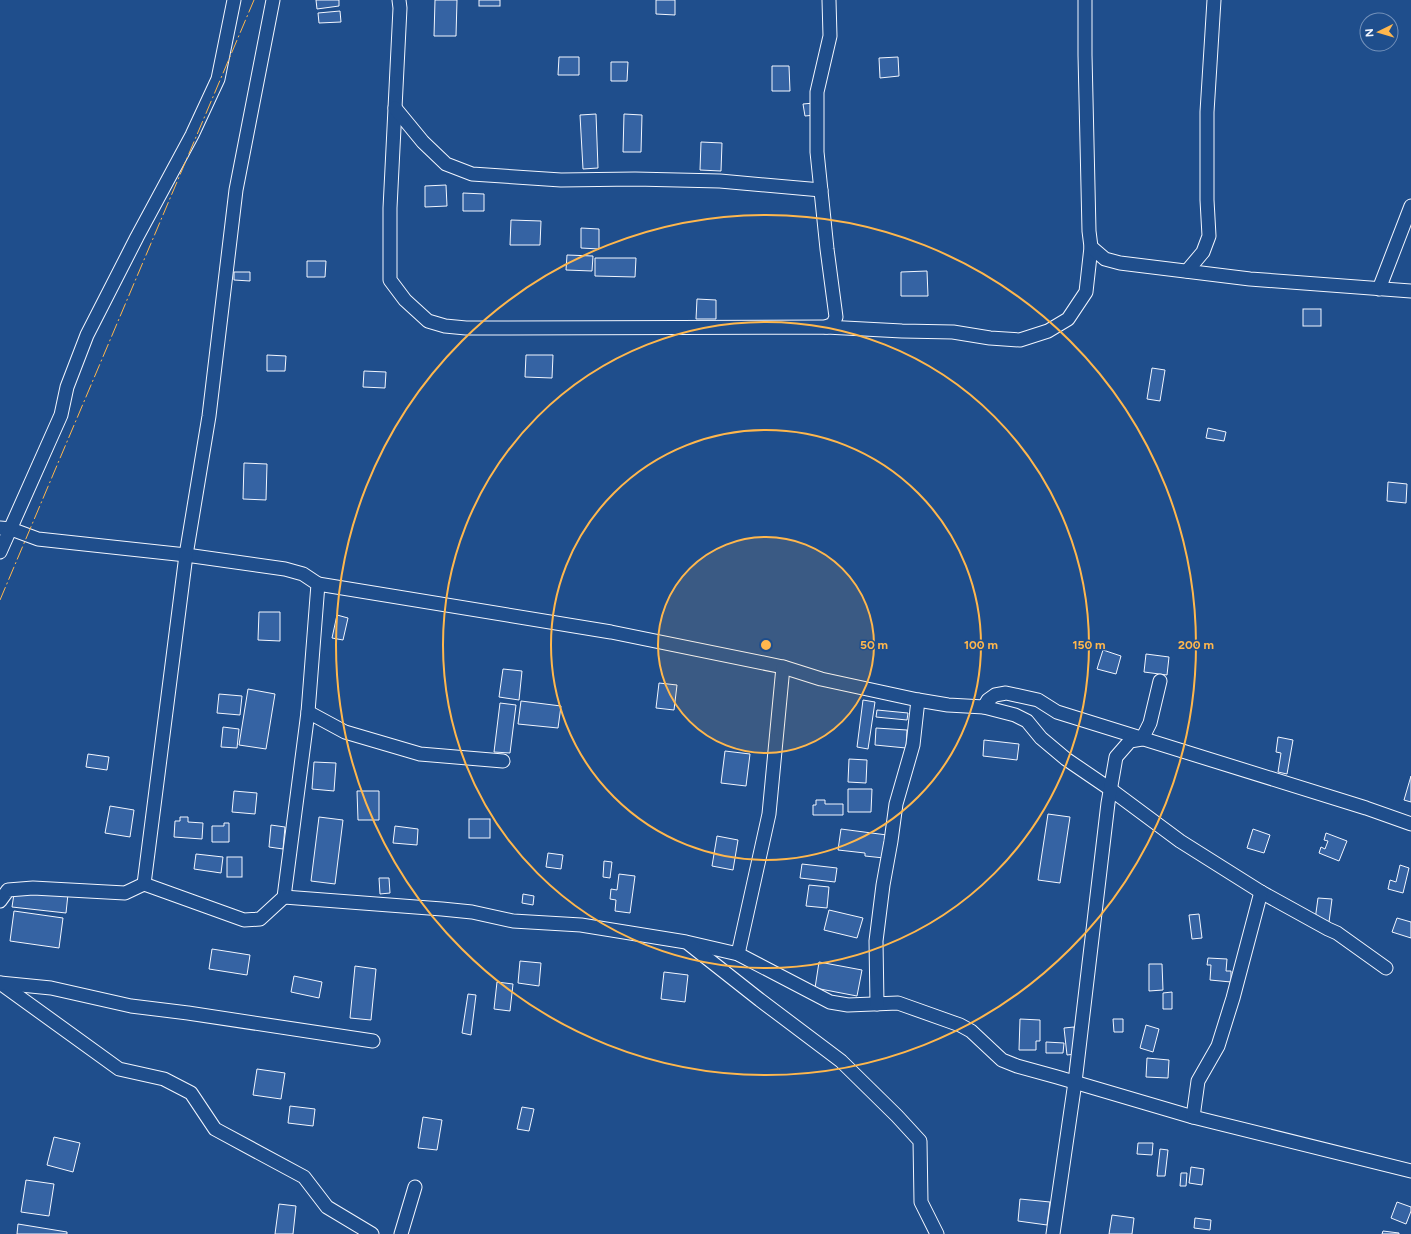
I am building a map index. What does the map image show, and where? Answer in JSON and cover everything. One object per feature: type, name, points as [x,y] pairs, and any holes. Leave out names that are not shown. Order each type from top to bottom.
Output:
[{"type":"street","points":[[0,552],[6,528],[61,415],[67,387],[87,335],[137,237],[192,135],[218,79],[234,0]]},
{"type":"street","points":[[144,884],[186,555],[209,416],[236,190],[273,0]]},
{"type":"street","points":[[399,0],[400,8],[390,208],[390,280],[405,300],[428,321],[445,326],[466,328],[826,327],[902,332],[953,332],[990,338],[1020,340],[1048,331],[1068,319],[1086,292],[1091,247],[1089,231],[1085,0]]},
{"type":"street","points":[[826,327],[833,324],[836,317],[817,152],[817,92],[830,36],[829,0]]},
{"type":"street","points":[[1187,271],[1203,252],[1209,236],[1207,200],[1207,112],[1214,0]]},
{"type":"street","points":[[395,108],[423,142],[446,164],[472,174],[561,180],[635,178],[720,181],[821,190]]},
{"type":"street","points":[[1379,289],[1411,206]]},
{"type":"street","points":[[1091,247],[1105,259],[1120,263],[1250,279],[1411,291]]},
{"type":"street","points":[[6,528],[38,539],[186,555],[285,569],[304,574],[318,584],[612,632],[784,667],[821,679],[918,700],[948,705],[984,707],[1015,715],[1027,721],[1040,738],[1066,760],[1110,789],[1180,841],[1261,892],[1337,933],[1386,968]]},
{"type":"street","points":[[0,901],[8,890],[33,888],[125,893],[144,884],[244,920],[260,919],[284,897],[308,712],[318,584]]},
{"type":"street","points":[[738,954],[769,814],[784,667]]},
{"type":"street","points":[[1053,1234],[1075,1082],[1108,803],[1116,757],[1130,742],[1142,739],[1150,723],[1160,681]]},
{"type":"street","points":[[984,707],[988,700],[995,695],[1006,692],[1038,700],[1057,712],[1366,808],[1411,824]]},
{"type":"street","points":[[877,1004],[876,941],[883,885],[896,804],[913,745],[918,700]]},
{"type":"street","points":[[308,712],[345,732],[420,754],[503,761]]},
{"type":"street","points":[[1193,1117],[1198,1081],[1218,1046],[1233,998],[1261,892]]},
{"type":"street","points":[[284,897],[472,912],[513,921],[581,925],[686,942],[738,954],[830,1002],[848,1005],[898,1003],[960,1025],[971,1031],[1002,1060],[1017,1066],[1193,1117],[1411,1172]]},
{"type":"street","points":[[686,942],[841,1061],[920,1142],[921,1202],[937,1234]]},
{"type":"street","points":[[0,983],[51,988],[131,1006],[188,1013],[373,1041]]},
{"type":"street","points":[[0,983],[119,1069],[164,1080],[191,1093],[215,1129],[304,1177],[327,1207],[372,1234]]},
{"type":"street","points":[[401,1234],[415,1187]]},
{"type":"building","points":[[316,0],[339,0],[339,6],[317,9]]},
{"type":"building","points":[[435,0],[457,0],[456,36],[434,36]]},
{"type":"building","points":[[479,0],[500,0],[500,6],[479,6]]},
{"type":"building","points":[[656,0],[675,0],[675,15],[656,14]]},
{"type":"building","points":[[340,11],[341,22],[319,23],[318,13]]},
{"type":"building","points":[[559,57],[579,57],[579,75],[558,75]]},
{"type":"building","points":[[898,57],[899,76],[880,78],[879,58]]},
{"type":"building","points":[[611,62],[628,62],[627,81],[611,81]]},
{"type":"building","points":[[772,66],[789,66],[790,91],[772,91]]},
{"type":"building","points":[[814,103],[815,115],[805,116],[803,104]]},
{"type":"building","points":[[596,114],[598,168],[583,169],[580,115]]},
{"type":"building","points":[[624,114],[642,115],[641,152],[623,152]]},
{"type":"building","points":[[701,142],[722,143],[721,171],[700,170]]},
{"type":"building","points":[[446,185],[447,206],[425,207],[425,186]]},
{"type":"building","points":[[463,193],[484,194],[484,211],[463,211]]},
{"type":"building","points":[[511,220],[541,221],[540,245],[510,245]]},
{"type":"building","points":[[581,228],[599,229],[599,249],[581,248]]},
{"type":"building","points":[[567,255],[593,256],[592,271],[566,270]]},
{"type":"building","points":[[595,258],[636,258],[635,277],[595,276]]},
{"type":"building","points":[[307,261],[326,261],[325,277],[307,277]]},
{"type":"building","points":[[927,271],[928,296],[901,296],[901,272]]},
{"type":"building","points":[[234,272],[250,272],[250,281],[234,280]]},
{"type":"building","points":[[697,299],[716,300],[716,319],[696,319]]},
{"type":"building","points":[[1303,309],[1321,309],[1321,326],[1303,326]]},
{"type":"building","points":[[267,355],[286,356],[285,371],[267,371]]},
{"type":"building","points":[[526,355],[553,355],[552,378],[525,377]]},
{"type":"building","points":[[1152,368],[1165,370],[1160,401],[1147,399]]},
{"type":"building","points":[[364,371],[386,372],[385,388],[363,387]]},
{"type":"building","points":[[1208,428],[1226,432],[1224,441],[1206,438]]},
{"type":"building","points":[[244,463],[267,464],[266,500],[243,499]]},
{"type":"building","points":[[1388,482],[1407,484],[1406,503],[1387,501]]},
{"type":"building","points":[[259,612],[280,612],[280,641],[258,640]]},
{"type":"building","points":[[337,615],[348,618],[343,640],[332,638]]},
{"type":"building","points":[[1103,650],[1121,656],[1116,674],[1097,669]]},
{"type":"building","points":[[1146,654],[1169,657],[1167,675],[1144,672]]},
{"type":"building","points":[[503,669],[522,671],[519,700],[499,697]]},
{"type":"building","points":[[659,683],[677,685],[674,710],[656,708]]},
{"type":"building","points":[[248,689],[275,694],[266,749],[239,745]]},
{"type":"building","points":[[219,694],[242,696],[240,715],[217,713]]},
{"type":"building","points":[[863,700],[875,702],[868,749],[857,747]]},
{"type":"building","points":[[521,701],[561,706],[558,728],[518,724]]},
{"type":"building","points":[[500,703],[516,705],[510,753],[494,752]]},
{"type":"building","points":[[877,710],[908,713],[907,720],[876,717]]},
{"type":"building","points":[[223,727],[239,729],[237,748],[221,747]]},
{"type":"building","points":[[876,728],[907,730],[906,748],[875,745]]},
{"type":"building","points":[[1278,737],[1293,740],[1287,774],[1278,772],[1281,753],[1276,752]]},
{"type":"building","points":[[984,740],[1019,744],[1017,760],[983,756]]},
{"type":"building","points":[[725,751],[750,754],[746,786],[721,783]]},
{"type":"building","points":[[88,754],[109,757],[107,770],[86,767]]},
{"type":"building","points":[[849,759],[867,760],[866,783],[848,782]]},
{"type":"building","points":[[314,762],[336,763],[334,791],[312,789]]},
{"type":"building","points":[[1411,776],[1411,802],[1404,800]]},
{"type":"building","points":[[848,789],[872,789],[871,812],[848,812]]},
{"type":"building","points":[[234,791],[257,793],[255,814],[232,812]]},
{"type":"building","points":[[357,791],[379,791],[379,820],[358,820]]},
{"type":"building","points":[[816,800],[825,800],[825,804],[843,804],[843,815],[813,815],[813,805],[816,805]]},
{"type":"building","points":[[110,806],[134,810],[130,837],[105,833]]},
{"type":"building","points":[[1048,814],[1070,817],[1060,883],[1038,880]]},
{"type":"building","points":[[180,817],[188,817],[188,822],[203,823],[202,839],[174,837],[175,821],[180,821]]},
{"type":"building","points":[[319,817],[343,820],[335,884],[311,881]]},
{"type":"building","points":[[469,819],[490,819],[490,838],[469,838]]},
{"type":"building","points":[[224,823],[229,823],[229,842],[212,842],[212,826],[224,826]]},
{"type":"building","points":[[271,825],[285,827],[283,849],[269,847]]},
{"type":"building","points":[[395,826],[418,829],[417,845],[393,843]]},
{"type":"building","points":[[841,829],[887,835],[884,858],[865,856],[865,853],[838,850]]},
{"type":"building","points":[[1253,829],[1270,835],[1264,853],[1247,848]]},
{"type":"building","points":[[1326,833],[1347,841],[1339,861],[1319,853],[1321,847],[1325,849],[1328,841],[1324,840]]},
{"type":"building","points":[[717,836],[738,840],[733,870],[712,866]]},
{"type":"building","points":[[548,853],[563,855],[561,869],[546,867]]},
{"type":"building","points":[[196,854],[223,857],[221,873],[194,869]]},
{"type":"building","points":[[227,857],[242,857],[242,877],[227,877]]},
{"type":"building","points":[[604,861],[612,862],[610,878],[603,877]]},
{"type":"building","points":[[802,864],[837,868],[835,882],[800,878]]},
{"type":"building","points":[[1400,865],[1409,868],[1403,893],[1388,889],[1390,880],[1396,882]]},
{"type":"building","points":[[619,874],[635,876],[630,913],[615,911],[616,900],[610,899],[611,889],[617,890]]},
{"type":"building","points":[[379,878],[389,878],[390,893],[380,894]]},
{"type":"building","points":[[809,885],[829,887],[827,908],[806,906]]},
{"type":"building","points":[[15,887],[68,894],[66,913],[12,907]]},
{"type":"building","points":[[523,894],[534,896],[533,905],[522,903]]},
{"type":"building","points":[[1318,898],[1332,899],[1329,922],[1315,920]]},
{"type":"building","points":[[829,910],[863,918],[857,938],[824,930]]},
{"type":"building","points":[[14,911],[63,918],[59,948],[10,941]]},
{"type":"building","points":[[1199,914],[1202,938],[1192,939],[1189,915]]},
{"type":"building","points":[[1397,918],[1411,922],[1411,938],[1392,932]]},
{"type":"building","points":[[212,949],[250,955],[247,975],[209,969]]},
{"type":"building","points":[[1208,958],[1227,959],[1226,971],[1231,971],[1231,982],[1210,980],[1211,965],[1207,965]]},
{"type":"building","points":[[520,961],[541,963],[539,986],[518,983]]},
{"type":"building","points":[[819,962],[862,970],[857,996],[815,988]]},
{"type":"building","points":[[1149,964],[1162,964],[1163,990],[1149,991]]},
{"type":"building","points":[[355,966],[376,969],[371,1020],[350,1018]]},
{"type":"building","points":[[664,972],[688,975],[685,1002],[661,999]]},
{"type":"building","points":[[294,976],[322,982],[319,998],[291,992]]},
{"type":"building","points":[[497,982],[513,984],[510,1011],[494,1009]]},
{"type":"building","points":[[1172,992],[1172,1009],[1163,1009],[1163,993]]},
{"type":"building","points":[[468,994],[476,995],[471,1035],[462,1033]]},
{"type":"building","points":[[1020,1019],[1040,1020],[1040,1041],[1036,1041],[1036,1050],[1019,1050]]},
{"type":"building","points":[[1113,1019],[1123,1019],[1123,1032],[1114,1032]]},
{"type":"building","points":[[1146,1025],[1159,1029],[1153,1052],[1140,1048]]},
{"type":"building","points":[[1074,1027],[1076,1054],[1067,1055],[1064,1028]]},
{"type":"building","points":[[1046,1042],[1064,1043],[1063,1053],[1046,1053]]},
{"type":"building","points":[[1147,1058],[1169,1060],[1168,1078],[1146,1077]]},
{"type":"building","points":[[257,1069],[285,1073],[281,1099],[253,1095]]},
{"type":"building","points":[[290,1106],[315,1109],[313,1126],[288,1123]]},
{"type":"building","points":[[522,1107],[534,1109],[529,1131],[517,1129]]},
{"type":"building","points":[[423,1117],[442,1120],[437,1150],[418,1148]]},
{"type":"building","points":[[54,1137],[80,1143],[73,1172],[47,1165]]},
{"type":"building","points":[[1138,1143],[1153,1143],[1152,1155],[1137,1154]]},
{"type":"building","points":[[1160,1149],[1168,1150],[1165,1176],[1157,1176]]},
{"type":"building","points":[[1191,1167],[1204,1169],[1202,1185],[1189,1183]]},
{"type":"building","points":[[1181,1173],[1187,1173],[1186,1186],[1180,1186]]},
{"type":"building","points":[[26,1180],[54,1184],[49,1216],[21,1212]]},
{"type":"building","points":[[1020,1199],[1050,1202],[1047,1225],[1018,1221]]},
{"type":"building","points":[[1397,1202],[1411,1207],[1406,1224],[1391,1218]]},
{"type":"building","points":[[279,1204],[296,1206],[293,1234],[275,1234]]},
{"type":"building","points":[[1112,1215],[1134,1218],[1132,1234],[1109,1234]]},
{"type":"building","points":[[1195,1218],[1211,1220],[1210,1230],[1194,1228]]},
{"type":"building","points":[[18,1224],[67,1232],[67,1234],[17,1234]]},
{"type":"building","points":[[1383,1231],[1399,1233],[1399,1234],[1382,1234]]},
{"type":"power","points":[[0,600],[254,0]]}]
